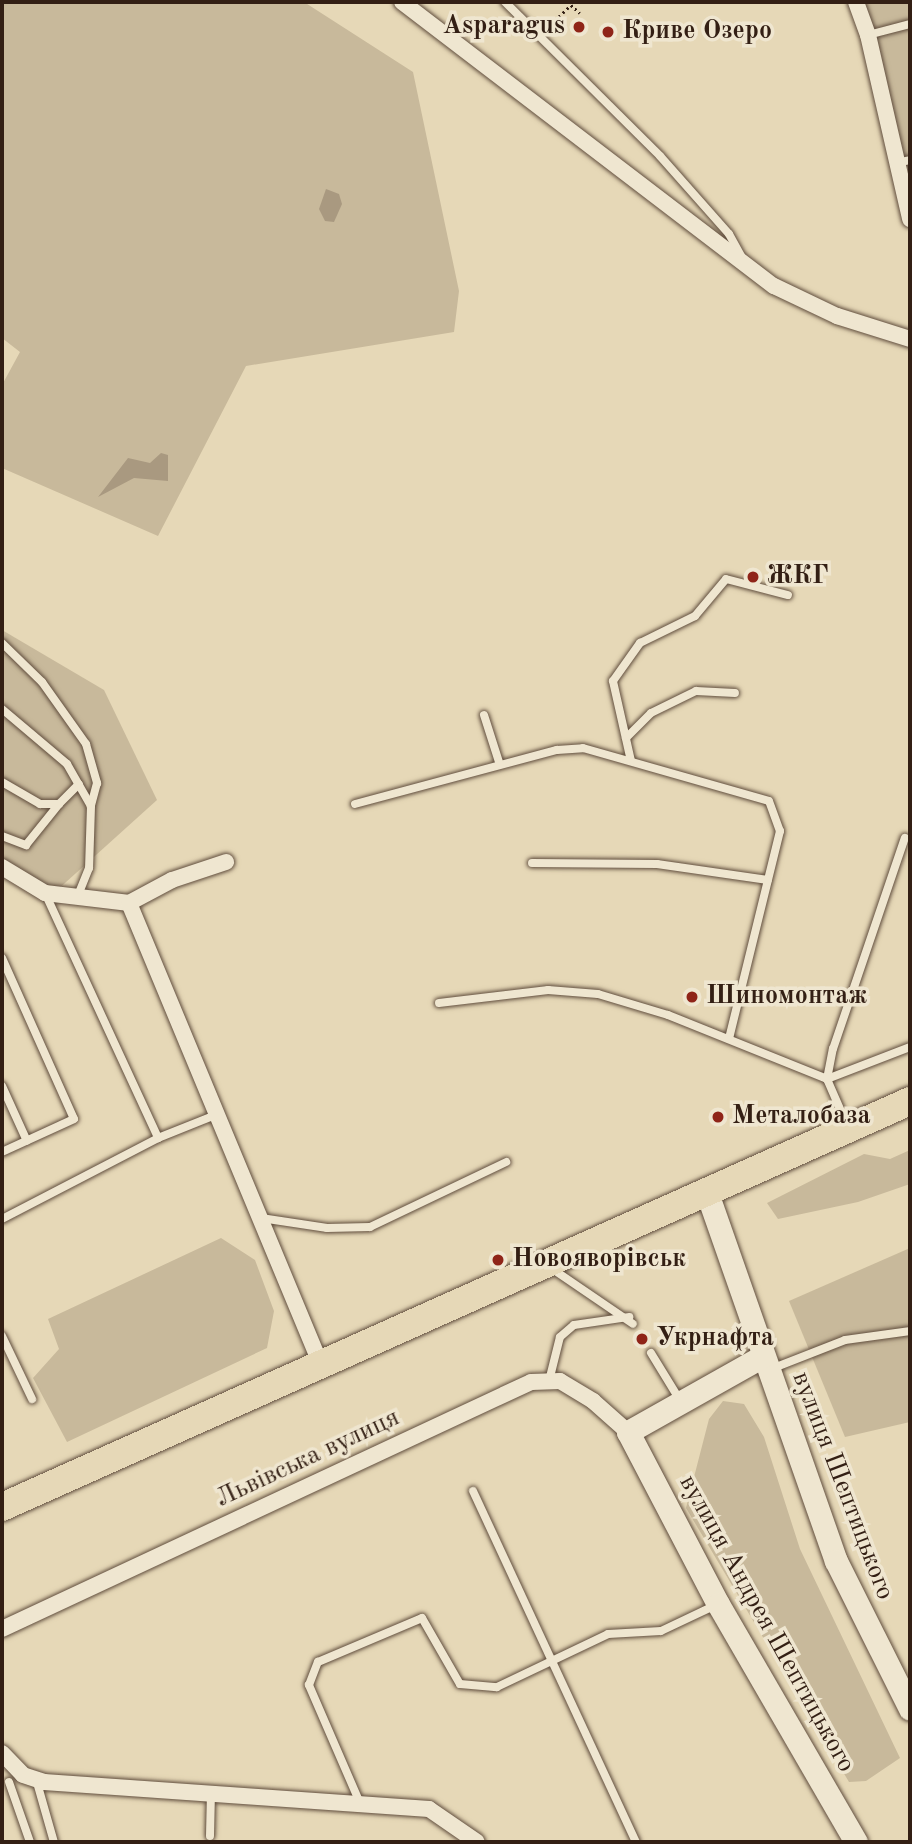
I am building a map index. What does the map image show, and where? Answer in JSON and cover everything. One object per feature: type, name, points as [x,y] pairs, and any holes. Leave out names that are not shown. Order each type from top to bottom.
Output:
[{"type":"highway","points":[[2,1507],[542,1263],[910,1101]]},
{"type":"street","points":[[402,2],[774,286],[825,310],[910,339]]},
{"type":"street","points":[[856,2],[868,35],[903,162],[910,219]]},
{"type":"street","points":[[2,867],[45,893],[129,902],[172,880],[226,862]]},
{"type":"street","points":[[129,902],[321,1365]]},
{"type":"street","name":"вулиця Шептицького","points":[[706,1191],[836,1561],[910,1709]]},
{"type":"street","points":[[549,1382],[560,1381],[593,1401],[628,1432],[681,1402],[765,1363]]},
{"type":"street","name":"Львівська вулиця","points":[[2,1629],[531,1382],[549,1382]]},
{"type":"street","name":"вулиця Андрея Шептицького","points":[[628,1432],[718,1604],[856,1842]]},
{"type":"street","points":[[2,1753],[18,1780],[429,1809],[477,1842]]},
{"type":"lane","points":[[505,2],[660,156],[729,234],[742,259]]},
{"type":"lane","points":[[868,35],[910,24]]},
{"type":"lane","points":[[631,761],[613,681],[640,643],[695,616],[726,579],[788,595]]},
{"type":"lane","points":[[2,643],[42,681],[86,744],[97,783],[91,806],[89,868],[77,898]]},
{"type":"lane","points":[[626,737],[651,713],[696,691],[735,693]]},
{"type":"lane","points":[[2,709],[67,764],[91,806]]},
{"type":"lane","points":[[484,715],[500,765]]},
{"type":"lane","points":[[355,804],[500,765],[583,748],[769,801],[780,831],[729,1039]]},
{"type":"lane","points":[[2,782],[40,804],[59,804]]},
{"type":"lane","points":[[2,836],[26,845],[59,804],[79,785]]},
{"type":"lane","points":[[848,1128],[827,1079],[832,1049],[905,838]]},
{"type":"lane","points":[[532,863],[657,864],[768,880]]},
{"type":"lane","points":[[45,893],[158,1139]]},
{"type":"lane","points":[[2,958],[74,1119],[2,1152]]},
{"type":"lane","points":[[439,1003],[548,990],[597,994],[729,1039],[827,1079],[910,1047]]},
{"type":"lane","points":[[2,1086],[27,1141]]},
{"type":"lane","points":[[2,1219],[158,1139],[218,1114]]},
{"type":"lane","points":[[261,1218],[327,1228],[370,1227],[506,1162]]},
{"type":"lane","points":[[542,1263],[631,1321],[574,1325],[560,1336],[549,1382]]},
{"type":"lane","points":[[765,1363],[845,1340],[910,1331]]},
{"type":"lane","points":[[2,1336],[32,1399]]},
{"type":"lane","points":[[651,1353],[681,1402]]},
{"type":"lane","points":[[473,1491],[636,1842]]},
{"type":"lane","points":[[360,1803],[309,1685],[318,1662],[422,1618],[460,1684],[497,1687],[608,1634],[661,1631],[718,1604]]},
{"type":"lane","points":[[18,1780],[30,1842]]},
{"type":"lane","points":[[18,1780],[54,1842]]},
{"type":"lane","points":[[210,1836],[211,1793]]},
{"type":"path","points":[[538,35],[570,3],[580,13]]},
{"type":"shaded area","points":[[2,2],[304,2],[413,72],[459,291],[454,332],[246,366],[158,536],[2,468],[2,385],[20,352],[2,338]]},
{"type":"shaded area","points":[[863,2],[910,2],[910,180],[894,113]]},
{"type":"shaded area","points":[[326,189],[339,194],[342,204],[334,222],[325,221],[319,209]]},
{"type":"shaded area","points":[[161,453],[168,455],[168,481],[134,478],[98,497],[128,458],[150,463]]},
{"type":"shaded area","points":[[2,630],[104,690],[157,800],[55,892],[2,857]]},
{"type":"shaded area","points":[[910,1150],[910,1184],[858,1202],[778,1219],[767,1203],[864,1154],[890,1159]]},
{"type":"shaded area","points":[[221,1238],[255,1260],[274,1311],[267,1348],[67,1442],[33,1378],[59,1349],[48,1319]]},
{"type":"shaded area","points":[[910,1248],[910,1422],[845,1437],[789,1301]]},
{"type":"shaded area","points":[[723,1401],[744,1404],[764,1437],[800,1549],[900,1758],[866,1781],[849,1782],[686,1508],[709,1419]]},
{"type":"place","name":"Asparagus","points":[[579,27]]},
{"type":"place","name":"Криве Озеро","points":[[608,32]]},
{"type":"place","name":"ЖКГ","points":[[753,577]]},
{"type":"place","name":"Шиномонтаж","points":[[692,997]]},
{"type":"place","name":"Металобаза","points":[[718,1117]]},
{"type":"place","name":"Новояворівськ","points":[[498,1260]]},
{"type":"place","name":"Укрнафта","points":[[642,1339]]}]
